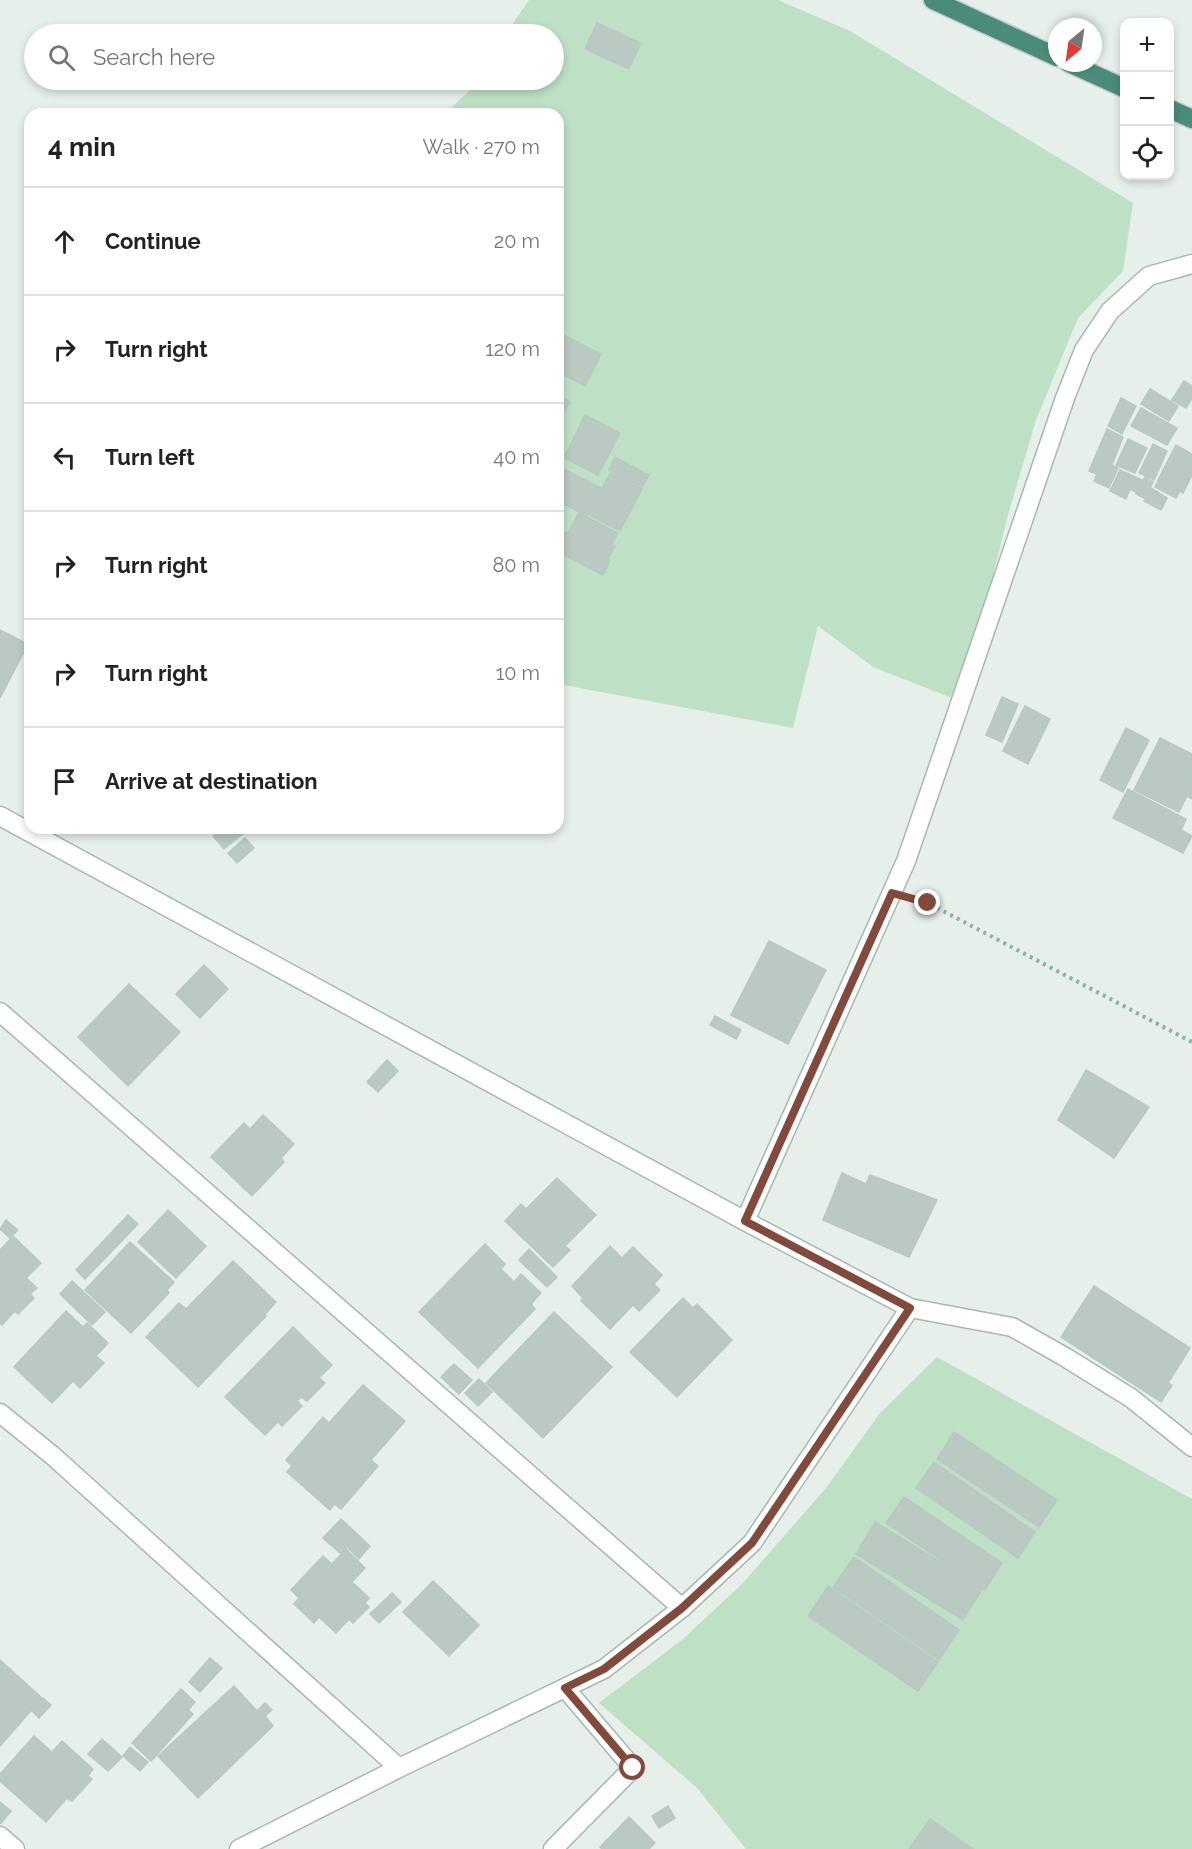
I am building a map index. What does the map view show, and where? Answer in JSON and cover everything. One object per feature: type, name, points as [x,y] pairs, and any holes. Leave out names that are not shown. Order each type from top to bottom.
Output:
[{"type":"highway","points":[[933,0],[1048,53]]},
{"type":"highway","points":[[1089,72],[1120,86]]},
{"type":"highway","points":[[1174,110],[1192,119]]},
{"type":"street","points":[[745,1221],[906,861],[985,637],[1065,398],[1084,350],[1110,311],[1149,276],[1192,264]]},
{"type":"street","points":[[0,816],[24,829]]},
{"type":"street","points":[[33,834],[745,1221],[910,1308],[1012,1328],[1065,1357],[1131,1398],[1192,1447]]},
{"type":"street","points":[[0,1012],[682,1608]]},
{"type":"street","points":[[239,1849],[399,1768],[604,1669],[682,1608],[752,1543],[910,1308]]},
{"type":"street","points":[[0,1413],[62,1464],[399,1768]]},
{"type":"street","points":[[553,1849],[633,1768],[565,1688]]},
{"type":"street","points":[[0,1836],[15,1849]]},
{"type":"path","points":[[892,893],[928,903],[1192,1042]]},
{"type":"green space","points":[[529,0],[778,0],[850,31],[1133,203],[1123,271],[1078,318],[1036,420],[1008,515],[962,702],[873,667],[818,626],[793,728],[564,685],[564,108],[451,108],[470,90],[564,90],[564,24],[513,24]]},
{"type":"green space","points":[[937,1357],[1192,1499],[1192,1849],[746,1849],[697,1788],[599,1703],[683,1639],[744,1582],[826,1488],[880,1413]]},
{"type":"building","points":[[597,23],[641,43],[629,69],[585,49]]},
{"type":"building","points":[[564,335],[601,354],[585,386],[564,375]]},
{"type":"building","points":[[1184,381],[1192,386],[1192,398],[1186,408],[1172,400]]},
{"type":"building","points":[[1150,389],[1178,406],[1169,421],[1141,404]]},
{"type":"building","points":[[564,398],[570,402],[564,414]]},
{"type":"building","points":[[1121,398],[1136,406],[1122,434],[1108,426]]},
{"type":"building","points":[[1141,408],[1177,428],[1167,445],[1131,426]]},
{"type":"building","points":[[585,415],[620,433],[598,475],[564,458]]},
{"type":"building","points":[[1107,429],[1123,437],[1112,465],[1118,468],[1109,488],[1094,481],[1097,474],[1089,471]]},
{"type":"building","points":[[1128,439],[1147,448],[1135,473],[1116,465]]},
{"type":"building","points":[[1153,444],[1167,451],[1154,480],[1139,473]]},
{"type":"building","points":[[1176,445],[1192,454],[1192,475],[1183,493],[1158,480]]},
{"type":"building","points":[[615,457],[635,468],[629,481],[609,470]]},
{"type":"building","points":[[636,468],[649,475],[642,487],[630,481]]},
{"type":"building","points":[[564,469],[601,488],[587,516],[564,504]]},
{"type":"building","points":[[1120,470],[1142,480],[1136,492],[1130,489],[1126,499],[1110,491]]},
{"type":"building","points":[[610,473],[642,489],[620,531],[589,515]]},
{"type":"building","points":[[1145,477],[1153,482],[1144,498],[1136,494]]},
{"type":"building","points":[[1158,481],[1179,492],[1176,498],[1155,487]]},
{"type":"building","points":[[1151,488],[1167,498],[1161,510],[1144,501]]},
{"type":"building","points":[[579,513],[618,533],[612,544],[615,546],[603,575],[564,555],[564,531],[568,533]]},
{"type":"building","points":[[0,630],[24,642],[24,652],[0,698]]},
{"type":"building","points":[[1002,697],[1018,704],[1002,742],[986,735]]},
{"type":"building","points":[[1025,706],[1050,719],[1028,764],[1003,751]]},
{"type":"building","points":[[1126,728],[1149,740],[1123,792],[1100,780]]},
{"type":"building","points":[[1160,738],[1192,754],[1192,799],[1187,796],[1179,812],[1134,790]]},
{"type":"building","points":[[1128,789],[1186,819],[1181,830],[1192,836],[1183,853],[1113,818]]},
{"type":"building","points":[[215,834],[243,834],[224,849],[213,836]]},
{"type":"building","points":[[245,838],[254,848],[237,863],[228,853]]},
{"type":"building","points":[[769,941],[826,970],[788,1044],[731,1015]]},
{"type":"building","points":[[204,965],[228,989],[200,1018],[176,994]]},
{"type":"building","points":[[129,984],[180,1032],[128,1086],[78,1037]]},
{"type":"building","points":[[715,1016],[741,1030],[736,1039],[710,1025]]},
{"type":"building","points":[[387,1060],[398,1071],[378,1092],[367,1082]]},
{"type":"building","points":[[1086,1070],[1149,1107],[1114,1158],[1058,1120]]},
{"type":"building","points":[[263,1115],[294,1144],[281,1158],[284,1162],[252,1196],[211,1157],[244,1123],[250,1129]]},
{"type":"building","points":[[842,1173],[866,1184],[870,1175],[937,1200],[909,1257],[823,1220]]},
{"type":"building","points":[[557,1178],[596,1215],[565,1246],[570,1250],[553,1267],[505,1221],[521,1204],[526,1209]]},
{"type":"building","points":[[168,1210],[206,1246],[176,1278],[138,1242]]},
{"type":"building","points":[[128,1215],[138,1224],[85,1279],[76,1270]]},
{"type":"building","points":[[6,1220],[18,1230],[10,1238],[0,1229]]},
{"type":"building","points":[[13,1236],[41,1263],[26,1278],[37,1288],[30,1294],[34,1298],[18,1314],[15,1311],[2,1325],[0,1323],[0,1250]]},
{"type":"building","points":[[130,1242],[174,1282],[167,1290],[169,1293],[131,1333],[85,1290]]},
{"type":"building","points":[[485,1244],[505,1264],[501,1269],[514,1282],[521,1274],[541,1293],[531,1304],[535,1309],[478,1368],[419,1312]]},
{"type":"building","points":[[610,1246],[622,1258],[633,1247],[662,1275],[654,1284],[660,1290],[639,1311],[633,1305],[610,1329],[581,1301],[583,1298],[572,1286]]},
{"type":"building","points":[[529,1249],[557,1277],[547,1287],[519,1260]]},
{"type":"building","points":[[233,1261],[276,1302],[265,1314],[266,1316],[198,1387],[146,1337],[179,1303],[186,1309]]},
{"type":"building","points":[[72,1281],[105,1312],[92,1325],[60,1294]]},
{"type":"building","points":[[1094,1286],[1190,1348],[1168,1383],[1172,1385],[1161,1402],[1061,1337]]},
{"type":"building","points":[[683,1298],[693,1308],[697,1304],[732,1340],[677,1397],[630,1352]]},
{"type":"building","points":[[66,1311],[83,1327],[87,1323],[108,1343],[96,1356],[104,1363],[80,1388],[73,1381],[52,1403],[14,1367]]},
{"type":"building","points":[[554,1312],[612,1367],[543,1438],[486,1383]]},
{"type":"building","points":[[293,1327],[332,1365],[319,1378],[325,1383],[307,1401],[301,1397],[297,1401],[302,1406],[282,1426],[278,1422],[265,1435],[225,1397]]},
{"type":"building","points":[[454,1364],[472,1380],[459,1394],[441,1377]]},
{"type":"building","points":[[479,1379],[492,1392],[478,1406],[465,1393]]},
{"type":"building","points":[[363,1385],[405,1421],[371,1460],[378,1466],[341,1509],[334,1504],[330,1510],[287,1472],[292,1466],[286,1460],[323,1417],[329,1423]]},
{"type":"building","points":[[954,1432],[1057,1500],[1039,1527],[937,1459]]},
{"type":"building","points":[[934,1462],[1035,1532],[1018,1558],[916,1488]]},
{"type":"building","points":[[904,1497],[1002,1563],[985,1590],[886,1523]]},
{"type":"building","points":[[341,1519],[370,1546],[359,1559],[347,1547],[340,1553],[323,1538]]},
{"type":"building","points":[[875,1522],[983,1588],[963,1620],[856,1554]]},
{"type":"building","points":[[346,1549],[365,1568],[352,1582],[369,1598],[365,1603],[369,1607],[353,1623],[349,1619],[336,1633],[319,1617],[314,1623],[294,1604],[299,1598],[291,1590],[323,1556],[332,1564]]},
{"type":"building","points":[[854,1557],[959,1630],[939,1660],[833,1587]]},
{"type":"building","points":[[433,1581],[479,1625],[449,1656],[403,1612]]},
{"type":"building","points":[[828,1586],[938,1662],[918,1691],[808,1616]]},
{"type":"building","points":[[392,1593],[401,1602],[379,1623],[370,1614]]},
{"type":"building","points":[[210,1658],[222,1668],[200,1692],[189,1682]]},
{"type":"building","points":[[0,1660],[42,1698],[0,1746]]},
{"type":"building","points":[[234,1686],[257,1711],[265,1703],[272,1710],[265,1716],[273,1726],[198,1798],[158,1756]]},
{"type":"building","points":[[181,1689],[195,1702],[188,1710],[193,1714],[151,1761],[132,1743]]},
{"type":"building","points":[[43,1698],[51,1705],[39,1718],[32,1711]]},
{"type":"building","points":[[34,1736],[52,1752],[62,1741],[93,1769],[88,1776],[92,1779],[72,1801],[67,1798],[46,1822],[0,1781],[0,1774]]},
{"type":"building","points":[[102,1739],[122,1757],[108,1771],[88,1754]]},
{"type":"building","points":[[130,1747],[148,1762],[140,1771],[123,1756]]},
{"type":"building","points":[[0,1802],[11,1811],[0,1824]]},
{"type":"building","points":[[668,1806],[675,1818],[659,1828],[652,1816]]},
{"type":"building","points":[[629,1817],[655,1843],[649,1849],[602,1849],[600,1847]]},
{"type":"building","points":[[930,1819],[973,1849],[909,1849]]},
{"type":"route","points":[[633,1768],[565,1688],[604,1669],[682,1608],[752,1543],[910,1308],[745,1221],[892,893],[928,903]]}]
